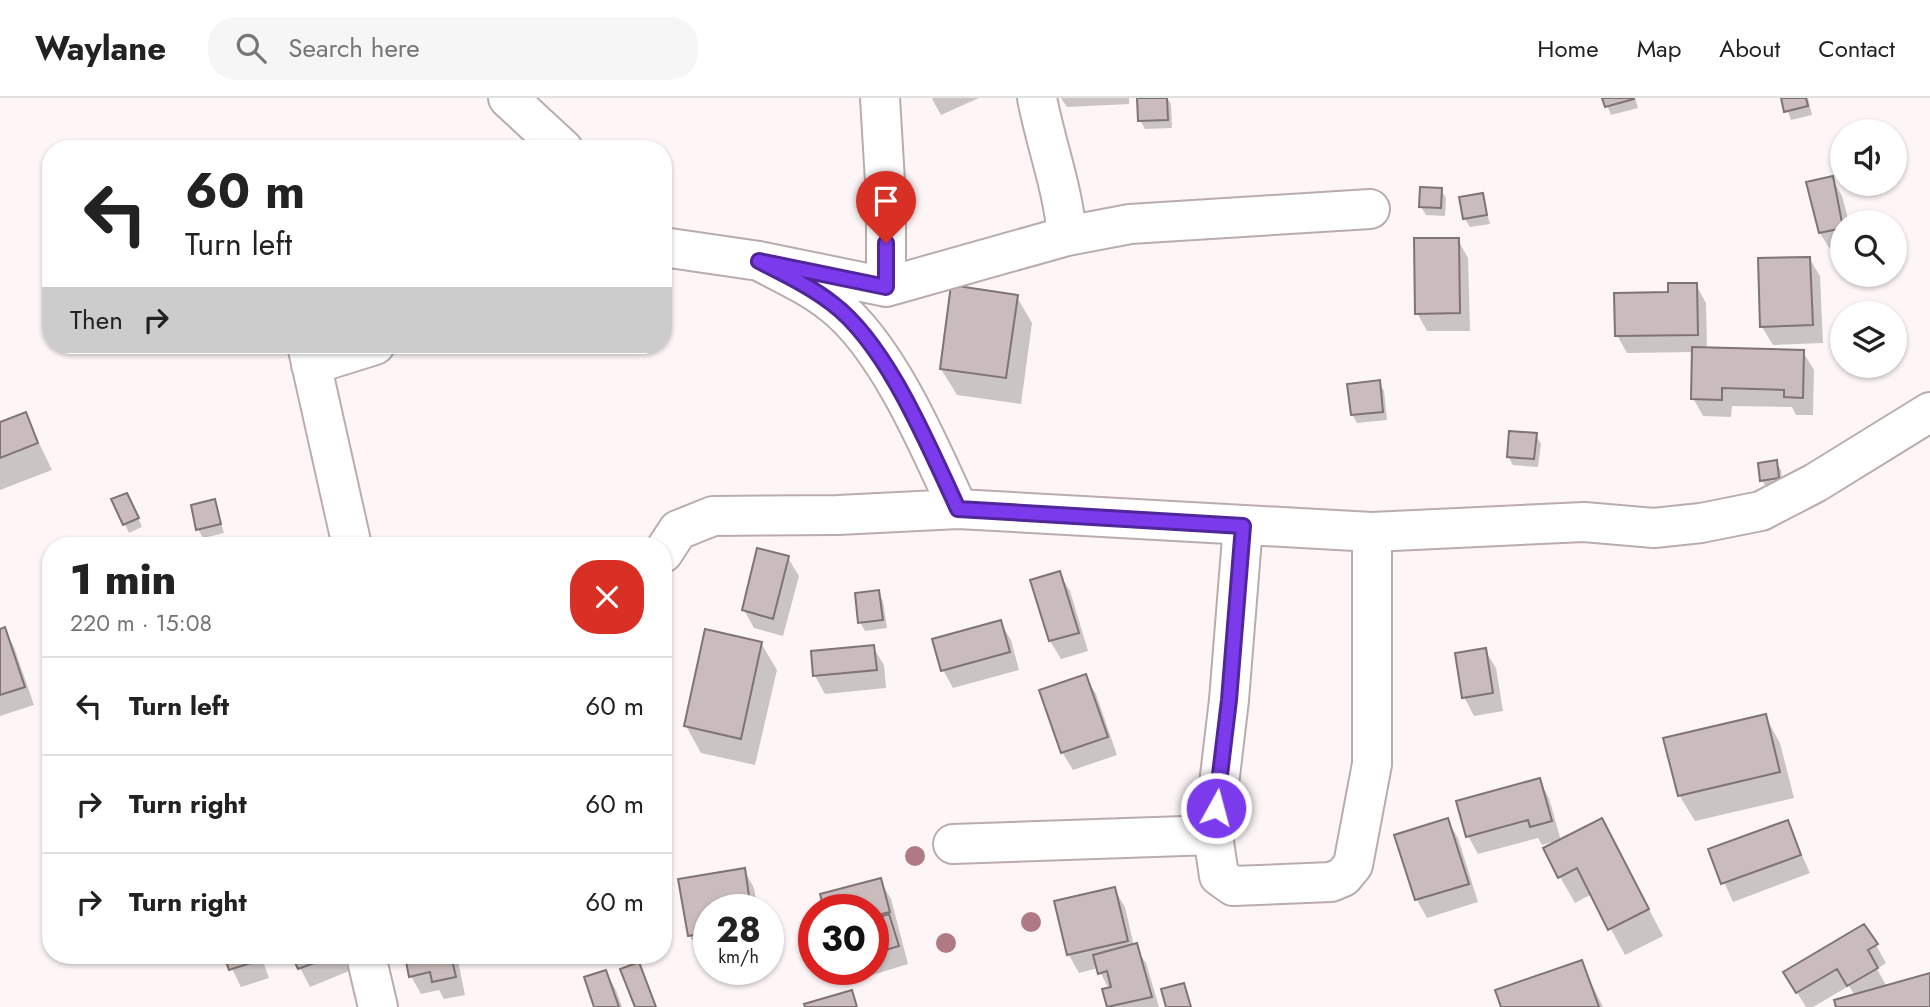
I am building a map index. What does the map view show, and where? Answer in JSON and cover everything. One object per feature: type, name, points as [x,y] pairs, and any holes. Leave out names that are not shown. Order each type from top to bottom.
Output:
[{"type":"street","points":[[508,98],[554,140]]},
{"type":"street","points":[[880,98],[886,198],[886,287]]},
{"type":"street","points":[[1038,98],[1044,135],[1065,204],[1067,236]]},
{"type":"street","points":[[672,248],[759,261],[886,287],[1067,236],[1130,224],[1370,209]]},
{"type":"street","points":[[759,261],[809,287],[857,326],[923,433],[958,509]]},
{"type":"street","points":[[309,355],[350,537]]},
{"type":"street","points":[[672,539],[678,530],[713,516],[838,515],[958,509],[1372,532],[1584,522],[1654,528],[1701,523],[1761,511],[1815,483],[1930,412]]},
{"type":"street","points":[[1243,526],[1229,700],[1213,835],[1219,876],[1233,886],[1331,882],[1343,877],[1353,866],[1372,764],[1372,532]]},
{"type":"street","points":[[953,844],[1213,835]]},
{"type":"street","points":[[367,964],[374,1006]]},
{"type":"building","points":[[1137,98],[1167,98],[1168,120],[1138,121]]},
{"type":"building","points":[[1602,98],[1634,98],[1634,99],[1605,107]]},
{"type":"building","points":[[1781,98],[1806,98],[1808,106],[1784,112]]},
{"type":"building","points":[[1830,177],[1830,196],[1837,196],[1840,210],[1830,210],[1830,231],[1819,233],[1806,182]]},
{"type":"building","points":[[1420,187],[1442,188],[1441,208],[1419,207]]},
{"type":"building","points":[[1483,193],[1487,215],[1463,219],[1459,197]]},
{"type":"building","points":[[1414,238],[1459,238],[1460,313],[1415,314]]},
{"type":"building","points":[[1810,257],[1813,325],[1760,327],[1758,258]]},
{"type":"building","points":[[1668,283],[1697,283],[1698,335],[1615,336],[1614,293],[1668,292]]},
{"type":"building","points":[[951,285],[1018,295],[1006,378],[940,369]]},
{"type":"building","points":[[1692,347],[1804,350],[1803,398],[1784,397],[1784,390],[1722,388],[1722,400],[1691,399]]},
{"type":"building","points":[[1380,380],[1383,412],[1351,415],[1347,384]]},
{"type":"building","points":[[26,412],[38,443],[0,458],[0,422]]},
{"type":"building","points":[[1509,431],[1537,433],[1534,459],[1507,457]]},
{"type":"building","points":[[1777,460],[1779,478],[1760,481],[1758,463]]},
{"type":"building","points":[[127,493],[139,518],[123,525],[111,499]]},
{"type":"building","points":[[215,499],[221,524],[196,530],[191,505]]},
{"type":"building","points":[[757,548],[789,556],[773,619],[742,610]]},
{"type":"building","points":[[1060,571],[1079,633],[1049,641],[1030,580]]},
{"type":"building","points":[[879,590],[883,620],[858,623],[855,593]]},
{"type":"building","points":[[1001,620],[1010,652],[941,671],[932,639]]},
{"type":"building","points":[[5,627],[25,687],[0,695],[0,629]]},
{"type":"building","points":[[705,629],[762,642],[741,739],[684,726]]},
{"type":"building","points":[[874,645],[877,670],[813,676],[811,651]]},
{"type":"building","points":[[1486,648],[1493,693],[1462,698],[1455,653]]},
{"type":"building","points":[[1086,674],[1108,737],[1061,753],[1039,690]]},
{"type":"building","points":[[1766,714],[1780,772],[1678,796],[1663,738]]},
{"type":"building","points":[[1540,778],[1552,821],[1530,827],[1528,820],[1466,837],[1456,801]]},
{"type":"building","points":[[1448,818],[1469,884],[1415,900],[1394,835]]},
{"type":"building","points":[[1602,818],[1649,909],[1608,930],[1577,868],[1558,878],[1543,848]]},
{"type":"building","points":[[1788,820],[1801,855],[1721,884],[1708,849]]},
{"type":"building","points":[[745,868],[749,894],[693,894],[693,935],[688,936],[678,879]]},
{"type":"building","points":[[881,878],[885,894],[820,894]]},
{"type":"building","points":[[1115,887],[1128,941],[1067,955],[1054,901]]},
{"type":"building","points":[[889,914],[899,946],[889,949]]},
{"type":"building","points":[[1864,924],[1878,944],[1868,950],[1878,968],[1847,986],[1837,969],[1796,993],[1783,972]]},
{"type":"building","points":[[1137,943],[1152,997],[1107,1007],[1102,989],[1111,987],[1107,971],[1098,974],[1093,955]]},
{"type":"building","points":[[1582,960],[1599,1007],[1501,1007],[1495,990]]},
{"type":"building","points":[[227,964],[248,964],[229,970]]},
{"type":"building","points":[[296,964],[311,964],[298,969]]},
{"type":"building","points":[[407,964],[453,964],[456,977],[432,982],[430,972],[409,977]]},
{"type":"building","points":[[640,964],[656,1007],[635,1007],[620,969]]},
{"type":"building","points":[[606,970],[619,1007],[594,1007],[584,977]]},
{"type":"building","points":[[1930,973],[1930,1007],[1836,1007],[1834,1000]]},
{"type":"building","points":[[1184,983],[1191,1007],[1166,1007],[1161,989]]},
{"type":"building","points":[[852,990],[857,1007],[805,1007],[804,1004]]},
{"type":"route","points":[[886,243],[886,287],[759,261],[809,287],[835,305],[857,326],[923,433],[958,509],[1243,526],[1229,700],[1216,808]]}]
